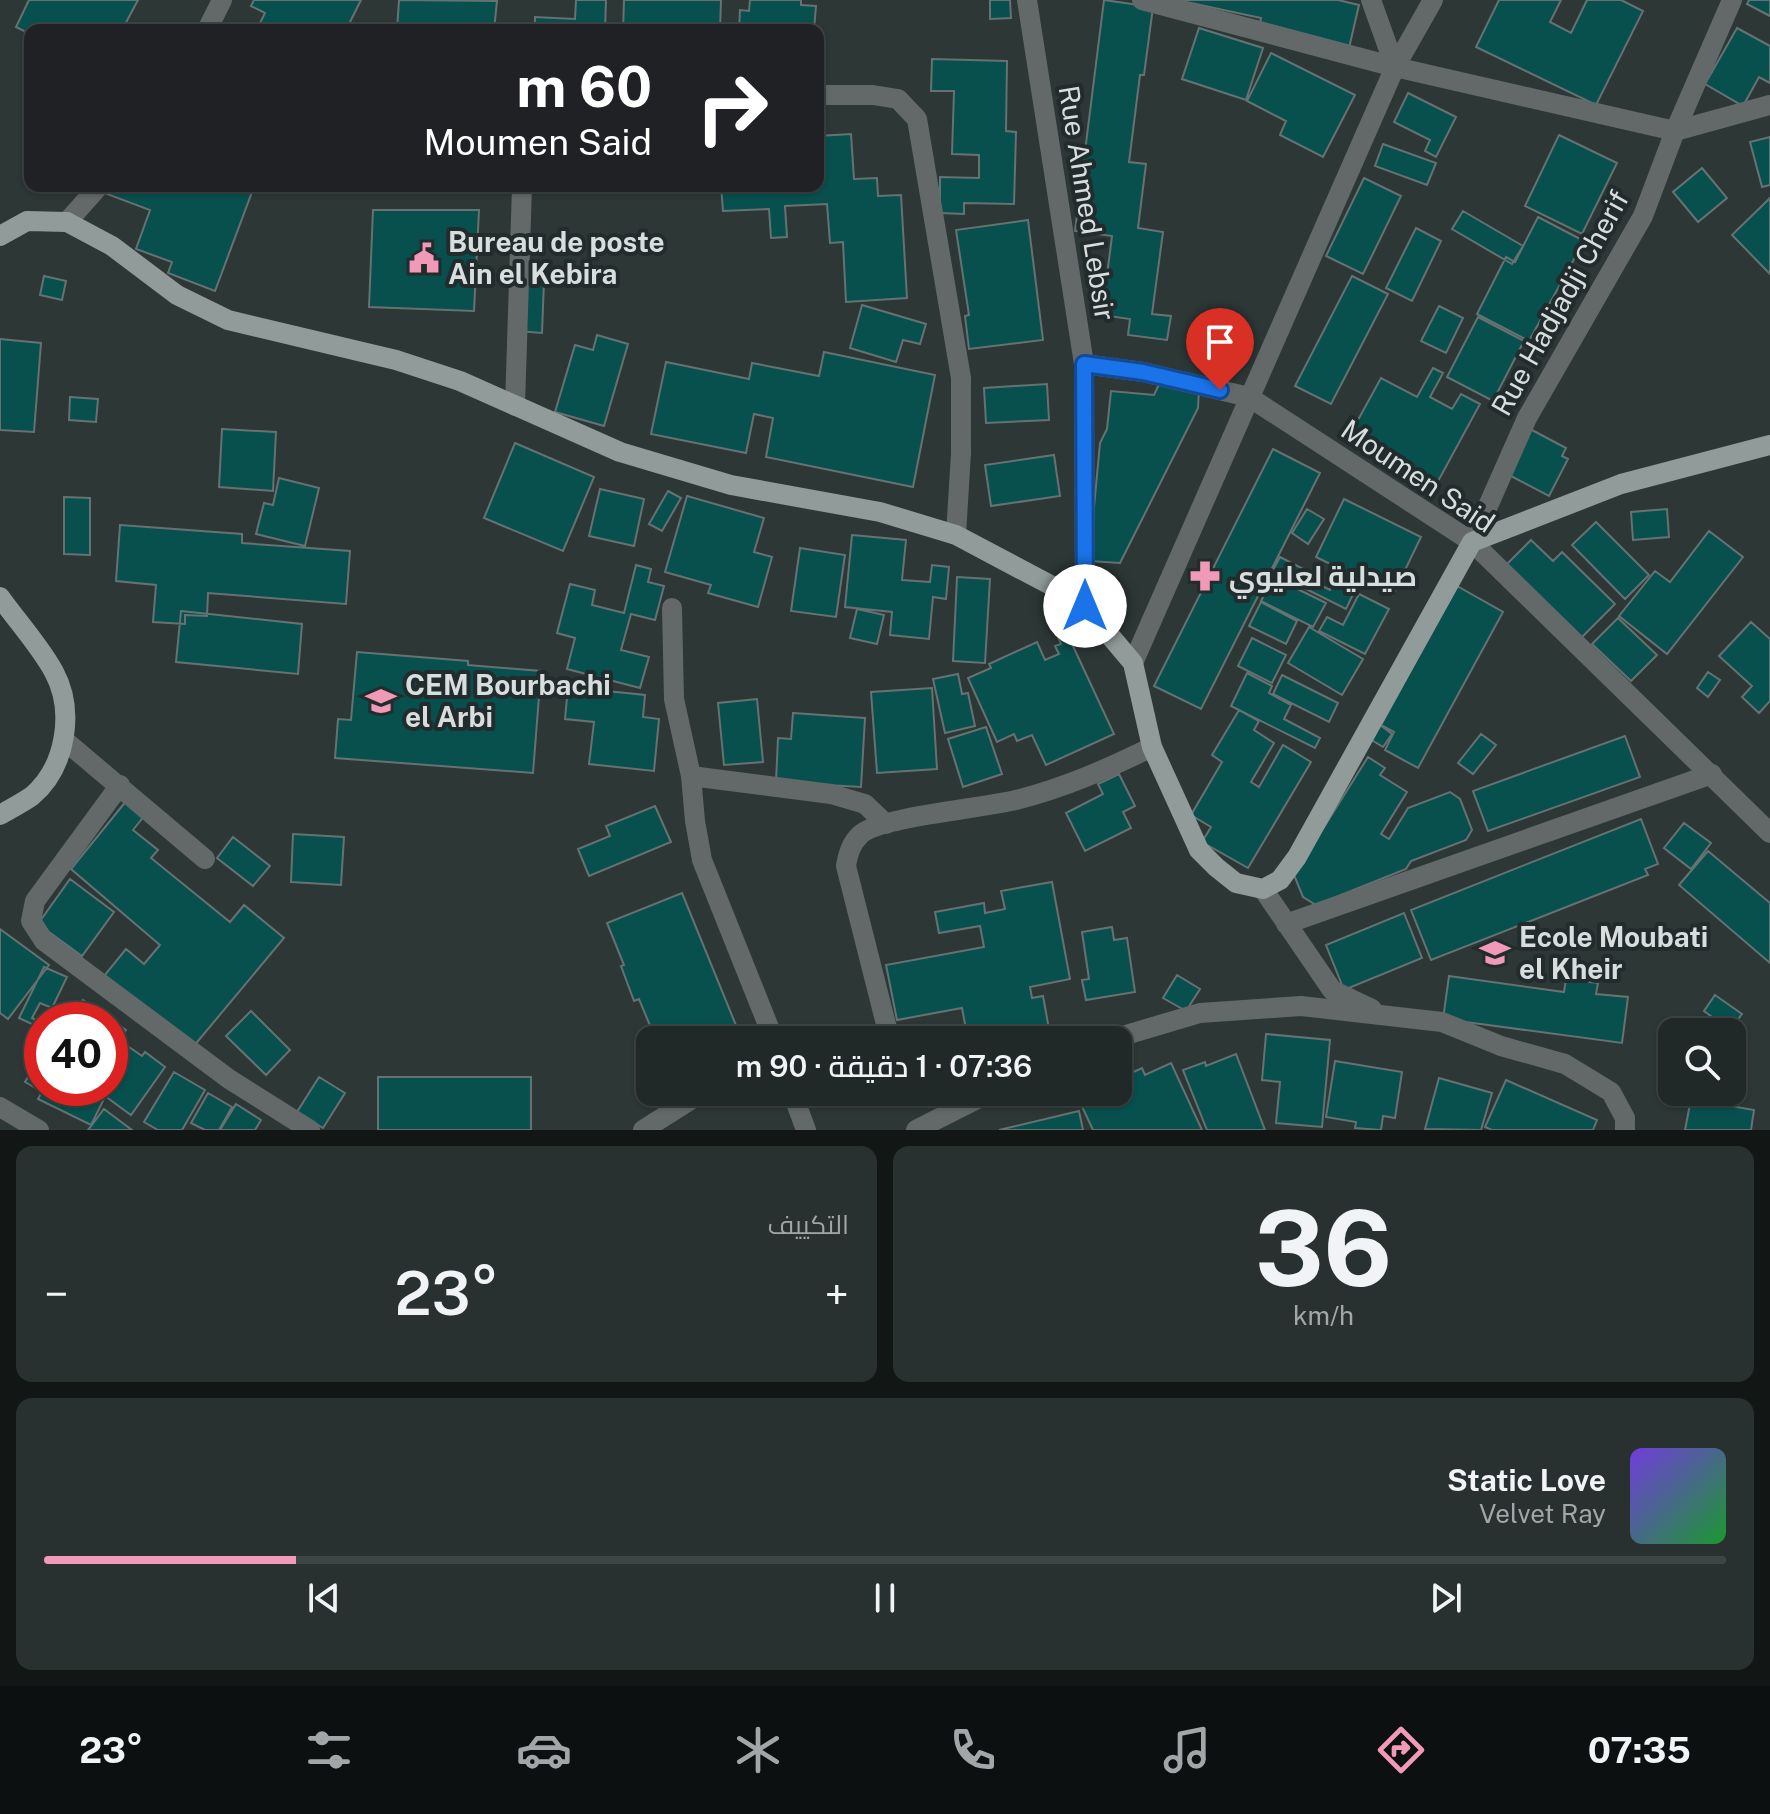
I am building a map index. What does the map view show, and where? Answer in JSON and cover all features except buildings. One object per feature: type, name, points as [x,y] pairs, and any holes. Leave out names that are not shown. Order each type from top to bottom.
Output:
[{"type":"main road","points":[[0,236],[27,221],[67,222],[112,246],[177,295],[228,320],[396,360],[460,381],[620,452],[676,469],[731,485],[880,512],[956,535],[1085,606],[1133,663],[1152,747],[1199,850],[1236,883],[1263,889],[1280,880],[1297,857],[1472,542],[1621,484],[1770,445]]},
{"type":"main road","points":[[0,597],[55,673],[65,710],[64,740],[53,770],[32,795],[0,815]]},
{"type":"street","points":[[210,24],[222,0]]},
{"type":"street","name":"Rue Ahmed Lebsir","points":[[1027,0],[1084,364],[1085,606]]},
{"type":"street","points":[[1142,0],[1395,67],[1675,131],[1770,105]]},
{"type":"street","points":[[1371,0],[1395,67]]},
{"type":"street","points":[[1133,663],[1395,67],[1433,0]]},
{"type":"street","name":"Rue Hadjadji Cherif","points":[[1472,542],[1527,418],[1643,216],[1675,131],[1732,0]]},
{"type":"street","points":[[824,95],[873,95],[898,99],[917,119],[961,378],[956,535]]},
{"type":"street","points":[[67,222],[94,192]]},
{"type":"street","points":[[515,406],[522,192]]},
{"type":"street","name":"Moumen Said","points":[[1084,364],[1143,372],[1249,397],[1472,542],[1770,833]]},
{"type":"street","points":[[672,608],[674,699],[691,776],[702,860],[768,1026]]},
{"type":"street","points":[[64,740],[205,859]]},
{"type":"street","points":[[886,1026],[846,866],[849,850],[862,833],[886,824],[1012,801],[1061,788],[1152,747]]},
{"type":"street","points":[[1286,924],[1712,774]]},
{"type":"street","points":[[691,776],[831,794],[865,804],[886,824]]},
{"type":"street","points":[[120,785],[35,901],[31,921],[44,941],[229,1079],[310,1130]]},
{"type":"street","points":[[1263,889],[1332,990],[1381,1012],[1442,1022],[1501,1046],[1565,1064],[1611,1092],[1625,1118],[1625,1130]]},
{"type":"street","points":[[1132,1033],[1200,1013],[1301,1006],[1442,1022]]},
{"type":"street","points":[[643,1130],[681,1106]]},
{"type":"street","points":[[797,1106],[806,1130]]},
{"type":"street","points":[[916,1130],[963,1106]]},
{"type":"street","points":[[0,1107],[39,1130]]},
{"type":"place","name":"Bureau de poste Ain el Kebira","points":[[424,258]]},
{"type":"place","name":"صيدلية لعليوي","points":[[1205,576]]},
{"type":"place","name":"CEM Bourbachi el Arbi","points":[[381,701]]},
{"type":"place","name":"Ecole Moubati el Kheir","points":[[1495,953]]},
{"type":"route","points":[[1085,606],[1084,364],[1143,372],[1220,390]]}]
